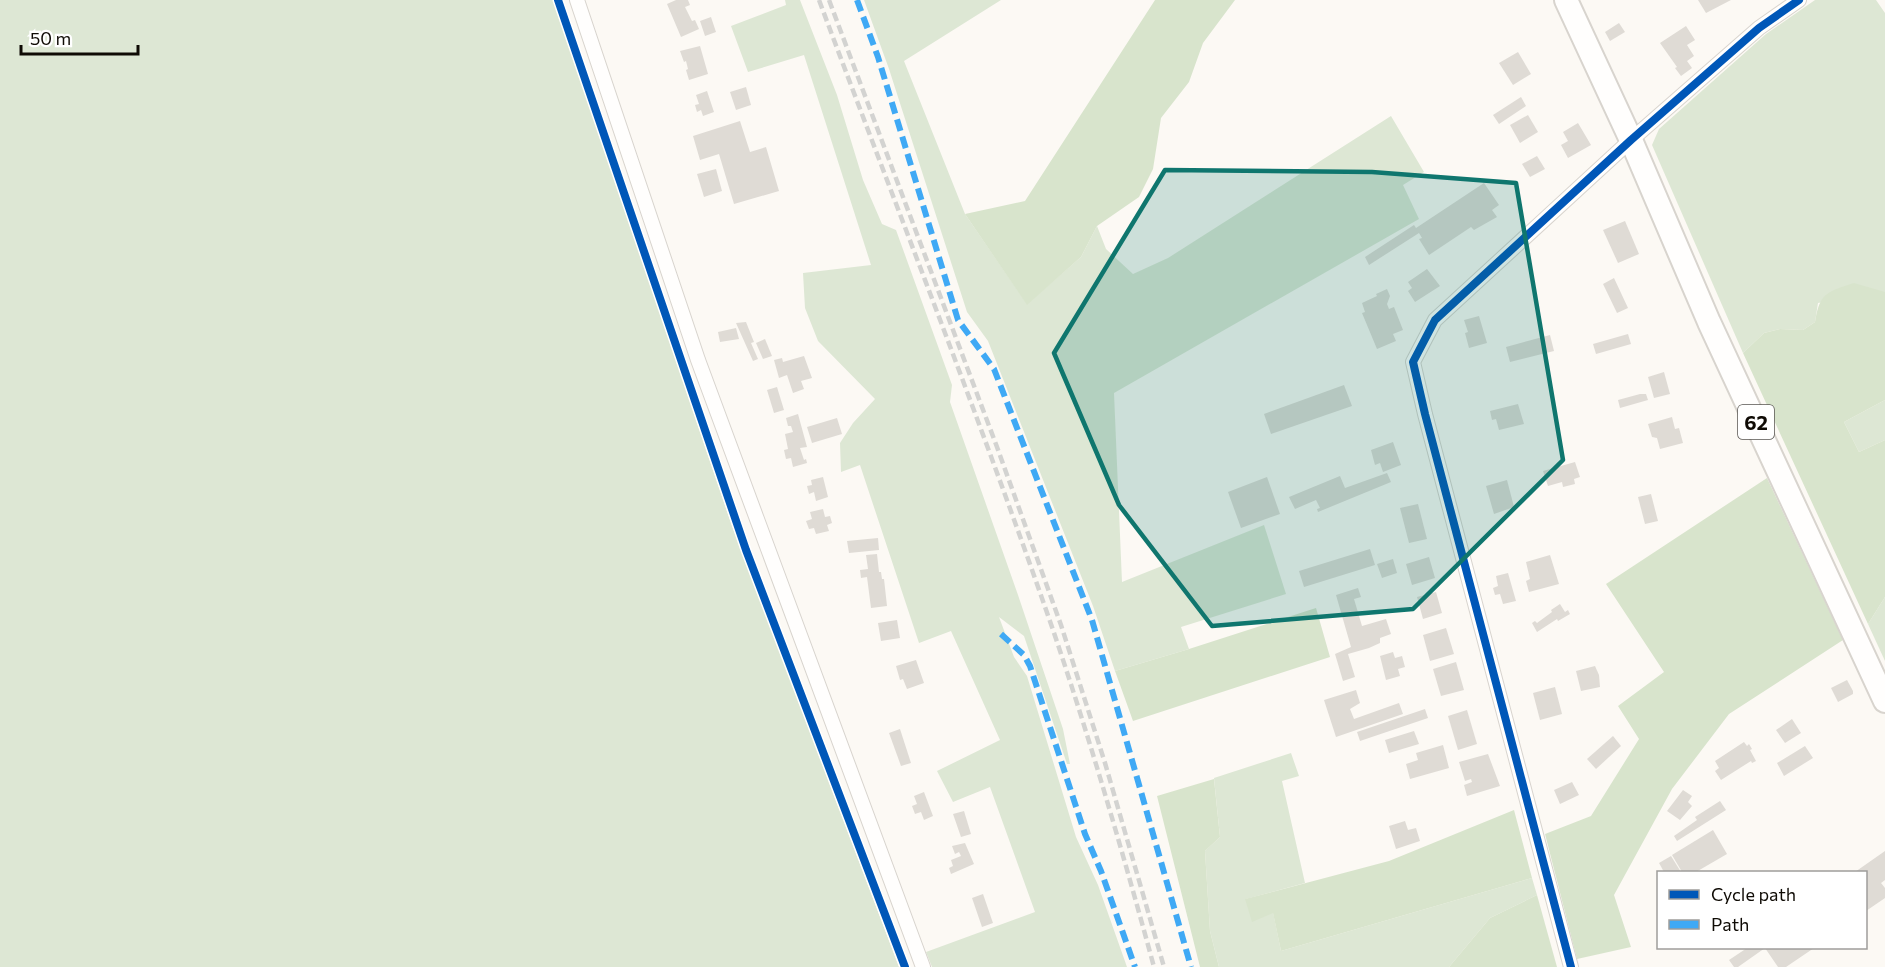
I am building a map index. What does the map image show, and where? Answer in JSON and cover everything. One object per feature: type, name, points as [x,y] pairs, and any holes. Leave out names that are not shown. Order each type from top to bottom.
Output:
[{"type":"main road","name":"62","points":[[1566,0],[1631,140],[1709,322],[1885,700]]},
{"type":"street","points":[[577,0],[698,360],[922,967]]},
{"type":"street","points":[[1571,967],[1413,362],[1435,320],[1631,140],[1759,28],[1798,0]]},
{"type":"highlighted area","points":[[1165,170],[1372,172],[1516,183],[1563,460],[1413,609],[1212,626],[1119,505],[1054,353]]},
{"type":"green space","points":[[0,0],[554,0],[731,523],[899,967],[0,967]]},
{"type":"green space","points":[[785,0],[800,0],[837,95],[863,180],[882,224],[896,230],[952,385],[950,402],[1063,729],[1070,764],[1067,764],[1024,636],[999,617],[1014,657],[1027,676],[1076,837],[1098,885],[1127,967],[932,967],[926,952],[1035,912],[990,787],[953,802],[937,771],[1000,740],[951,631],[919,643],[860,465],[841,472],[840,443],[853,423],[875,399],[818,341],[805,308],[803,273],[871,265],[804,55],[748,72],[731,26],[786,5]]},
{"type":"green space","points":[[864,0],[1001,0],[904,61],[965,214],[1027,304],[1081,257],[1097,226],[1106,249],[1133,274],[1168,258],[1391,116],[1424,172],[1403,185],[1419,219],[1114,393],[1122,582],[1264,525],[1286,594],[1181,627],[1189,649],[1115,671],[1093,606],[988,341],[967,312],[889,69]]},
{"type":"green space","points":[[1155,0],[1235,0],[1203,43],[1189,82],[1161,118],[1153,169],[1139,197],[1097,226],[1081,257],[1027,305],[965,214],[1025,201]]},
{"type":"green space","points":[[1815,0],[1876,0],[1885,13],[1885,292],[1818,303],[1815,322],[1803,330],[1780,329],[1764,333],[1743,353],[1652,145],[1659,129],[1766,34]]},
{"type":"green space","points":[[1854,283],[1885,292],[1885,400],[1844,422],[1859,452],[1885,440],[1885,597],[1868,624],[1743,353],[1764,333],[1780,329],[1803,330],[1815,322],[1819,305],[1826,295]]},
{"type":"green space","points":[[1885,400],[1885,440],[1859,452],[1844,422]]},
{"type":"green space","points":[[1767,478],[1843,640],[1729,714],[1672,789],[1614,895],[1631,947],[1577,959],[1545,834],[1591,816],[1639,739],[1618,706],[1664,672],[1606,584]]},
{"type":"green space","points":[[1885,597],[1885,661],[1868,624]]},
{"type":"green space","points":[[1316,608],[1330,657],[1133,721],[1115,671]]},
{"type":"green space","points":[[1291,753],[1299,776],[1282,781],[1305,883],[1246,899],[1273,912],[1281,951],[1532,878],[1537,895],[1490,918],[1449,967],[1219,967],[1210,931],[1205,851],[1220,837],[1214,778]]},
{"type":"green space","points":[[1214,779],[1220,837],[1205,851],[1210,931],[1219,967],[1200,967],[1157,796]]},
{"type":"green space","points":[[1514,810],[1532,878],[1281,951],[1273,913],[1252,922],[1245,899],[1389,861]]},
{"type":"green space","points":[[1537,895],[1557,967],[1449,967],[1490,918]]},
{"type":"building","points":[[676,0],[688,0],[690,5],[685,7],[699,29],[681,37],[667,4]]},
{"type":"building","points":[[1698,0],[1731,0],[1706,13]]},
{"type":"building","points":[[711,17],[716,32],[705,36],[700,21]]},
{"type":"building","points":[[1619,23],[1625,32],[1610,41],[1605,32]]},
{"type":"building","points":[[1686,26],[1695,40],[1687,45],[1694,56],[1687,61],[1692,68],[1681,76],[1660,43]]},
{"type":"building","points":[[700,46],[708,74],[689,80],[686,61],[684,62],[680,51]]},
{"type":"building","points":[[1518,52],[1531,74],[1513,85],[1499,63]]},
{"type":"building","points":[[746,87],[751,105],[736,110],[730,92]]},
{"type":"building","points":[[707,91],[714,112],[703,116],[701,110],[697,112],[695,105],[699,104],[696,95]]},
{"type":"building","points":[[1521,97],[1526,106],[1499,124],[1493,115]]},
{"type":"building","points":[[1528,115],[1538,132],[1520,143],[1510,125]]},
{"type":"building","points":[[740,121],[750,152],[766,147],[779,191],[734,204],[719,154],[700,160],[693,136]]},
{"type":"building","points":[[1578,123],[1591,145],[1568,158],[1561,145],[1568,141],[1563,132]]},
{"type":"building","points":[[1537,156],[1545,169],[1530,177],[1522,164]]},
{"type":"building","points":[[716,169],[722,191],[704,197],[697,174]]},
{"type":"building","points":[[1484,183],[1499,205],[1492,210],[1497,217],[1474,230],[1471,227],[1429,255],[1419,239],[1422,238],[1419,233],[1369,265],[1365,257],[1414,225],[1416,228]]},
{"type":"building","points":[[1625,221],[1639,254],[1618,263],[1603,230]]},
{"type":"building","points":[[1427,269],[1440,286],[1415,302],[1408,291],[1412,288],[1408,282]]},
{"type":"building","points":[[1614,278],[1628,308],[1617,313],[1603,284]]},
{"type":"building","points":[[1387,289],[1390,296],[1387,304],[1389,309],[1394,307],[1403,330],[1393,334],[1396,341],[1377,349],[1362,313],[1365,312],[1362,303]]},
{"type":"building","points":[[1479,316],[1487,343],[1469,348],[1465,333],[1468,332],[1464,320]]},
{"type":"building","points":[[746,322],[758,359],[753,361],[736,323]]},
{"type":"building","points":[[736,328],[739,339],[720,342],[718,332]]},
{"type":"building","points":[[1628,334],[1631,344],[1596,354],[1593,344]]},
{"type":"building","points":[[1550,335],[1554,351],[1510,362],[1506,347]]},
{"type":"building","points":[[765,339],[772,356],[763,359],[756,343]]},
{"type":"building","points":[[804,356],[812,378],[801,381],[804,389],[793,393],[787,375],[779,378],[774,360],[782,358],[783,362]]},
{"type":"building","points":[[1664,372],[1670,394],[1654,398],[1648,377]]},
{"type":"building","points":[[1344,385],[1352,406],[1271,434],[1264,414]]},
{"type":"building","points":[[777,387],[784,410],[774,413],[767,390]]},
{"type":"building","points":[[1646,394],[1648,400],[1620,408],[1618,400]]},
{"type":"building","points":[[1518,404],[1524,424],[1499,430],[1496,419],[1492,420],[1490,411]]},
{"type":"building","points":[[798,414],[807,447],[800,448],[807,463],[793,467],[791,458],[786,459],[784,450],[788,449],[785,434],[793,432],[786,418]]},
{"type":"building","points":[[1672,417],[1675,429],[1679,428],[1683,443],[1660,449],[1657,438],[1652,437],[1648,424]]},
{"type":"building","points":[[837,418],[842,434],[812,443],[807,427]]},
{"type":"building","points":[[1393,442],[1401,465],[1383,472],[1380,463],[1375,465],[1371,450]]},
{"type":"building","points":[[1575,462],[1580,477],[1574,479],[1575,484],[1563,487],[1562,482],[1548,486],[1543,471]]},
{"type":"building","points":[[1387,473],[1391,482],[1318,512],[1317,509],[1320,508],[1316,500],[1295,509],[1289,497],[1340,476],[1345,488]]},
{"type":"building","points":[[823,477],[828,497],[816,501],[814,492],[809,494],[807,486],[812,485],[811,480]]},
{"type":"building","points":[[1267,477],[1280,514],[1241,528],[1228,492]]},
{"type":"building","points":[[1507,480],[1514,507],[1494,514],[1486,486]]},
{"type":"building","points":[[1651,494],[1658,521],[1645,524],[1638,497]]},
{"type":"building","points":[[1418,504],[1427,539],[1409,543],[1400,508]]},
{"type":"building","points":[[823,509],[825,517],[830,516],[832,523],[827,525],[829,531],[816,534],[814,528],[809,529],[806,521],[812,519],[810,512]]},
{"type":"building","points":[[878,538],[879,550],[849,553],[847,541]]},
{"type":"building","points":[[1370,549],[1375,565],[1304,587],[1299,571]]},
{"type":"building","points":[[877,554],[879,572],[884,579],[887,606],[871,608],[867,577],[861,578],[860,570],[868,569],[866,555]]},
{"type":"building","points":[[1550,555],[1559,584],[1529,592],[1526,581],[1530,579],[1526,562]]},
{"type":"building","points":[[1429,557],[1435,578],[1412,585],[1406,564]]},
{"type":"building","points":[[1393,559],[1397,573],[1382,578],[1377,564]]},
{"type":"building","points":[[1508,573],[1516,601],[1503,604],[1500,594],[1495,595],[1493,588],[1498,586],[1496,576]]},
{"type":"building","points":[[1358,588],[1361,597],[1354,599],[1362,626],[1386,619],[1391,634],[1380,638],[1380,643],[1348,654],[1355,677],[1343,681],[1335,654],[1351,647],[1336,595]]},
{"type":"building","points":[[1436,592],[1442,613],[1423,619],[1417,597]]},
{"type":"building","points":[[1560,604],[1565,612],[1568,610],[1570,614],[1558,621],[1557,619],[1537,632],[1532,623],[1535,621],[1537,623]]},
{"type":"building","points":[[897,620],[900,638],[881,641],[878,623]]},
{"type":"building","points":[[1446,628],[1454,654],[1430,661],[1423,635]]},
{"type":"building","points":[[1393,652],[1395,658],[1402,656],[1405,667],[1398,669],[1400,676],[1386,680],[1380,656]]},
{"type":"building","points":[[916,660],[924,683],[907,689],[903,679],[900,680],[896,666]]},
{"type":"building","points":[[1456,662],[1464,690],[1441,696],[1433,669]]},
{"type":"building","points":[[1595,666],[1599,675],[1600,687],[1581,691],[1576,671]]},
{"type":"building","points":[[1847,680],[1853,694],[1838,702],[1831,688]]},
{"type":"building","points":[[1555,687],[1562,714],[1540,720],[1533,693]]},
{"type":"building","points":[[1356,690],[1360,703],[1350,709],[1354,719],[1399,703],[1403,714],[1336,737],[1324,700]]},
{"type":"building","points":[[1425,709],[1428,718],[1360,741],[1357,732]]},
{"type":"building","points":[[1467,710],[1477,744],[1458,750],[1448,716]]},
{"type":"building","points":[[1792,719],[1801,733],[1785,743],[1776,730]]},
{"type":"building","points":[[900,729],[911,763],[901,766],[889,733]]},
{"type":"building","points":[[1414,731],[1419,744],[1389,753],[1385,740]]},
{"type":"building","points":[[1613,736],[1621,746],[1596,769],[1587,759]]},
{"type":"building","points":[[1744,742],[1747,746],[1749,744],[1756,761],[1752,763],[1751,761],[1721,780],[1715,771],[1719,768],[1715,761]]},
{"type":"building","points":[[1443,745],[1449,768],[1410,779],[1406,764],[1418,760],[1416,753]]},
{"type":"building","points":[[1805,746],[1813,758],[1784,776],[1777,763]]},
{"type":"building","points":[[1488,754],[1500,786],[1467,796],[1464,785],[1472,782],[1471,779],[1465,781],[1459,762]]},
{"type":"building","points":[[1572,782],[1579,795],[1560,804],[1554,790]]},
{"type":"building","points":[[1683,790],[1692,796],[1688,802],[1692,806],[1680,820],[1667,811]]},
{"type":"building","points":[[924,792],[933,816],[924,820],[921,812],[915,814],[912,806],[917,804],[914,796]]},
{"type":"building","points":[[1720,801],[1726,810],[1677,841],[1674,836],[1697,820],[1695,817]]},
{"type":"building","points":[[964,811],[971,834],[961,837],[953,814]]},
{"type":"building","points":[[1405,821],[1408,830],[1416,828],[1420,841],[1396,849],[1389,826]]},
{"type":"building","points":[[1713,830],[1727,854],[1698,871],[1681,871],[1672,855]]},
{"type":"building","points":[[965,843],[974,864],[951,874],[949,868],[953,866],[951,860],[961,856],[959,852],[955,854],[952,846]]},
{"type":"building","points":[[1885,851],[1885,880],[1881,883],[1885,888],[1885,898],[1867,910],[1867,871],[1856,871]]},
{"type":"building","points":[[1671,856],[1680,871],[1663,871],[1659,863]]},
{"type":"building","points":[[983,894],[993,923],[982,927],[972,898]]},
{"type":"building","points":[[1746,949],[1764,949],[1738,967],[1734,967],[1729,960]]},
{"type":"building","points":[[1766,949],[1813,949],[1786,967],[1778,967]]},
{"type":"railway","points":[[819,0],[967,391],[1052,627],[1106,796],[1154,967]]},
{"type":"railway","points":[[829,0],[997,447],[1061,625],[1105,763],[1164,967]]},
{"type":"marked path","points":[[857,0],[878,57],[958,320],[994,369],[1092,620],[1191,967]]},
{"type":"marked path","points":[[1001,634],[1024,655],[1030,666],[1085,834],[1101,871],[1135,967]]},
{"type":"cycle path","points":[[558,0],[746,550],[905,967]]},
{"type":"cycle path","points":[[1571,967],[1413,362],[1435,320],[1631,140],[1759,28],[1799,0]]}]
